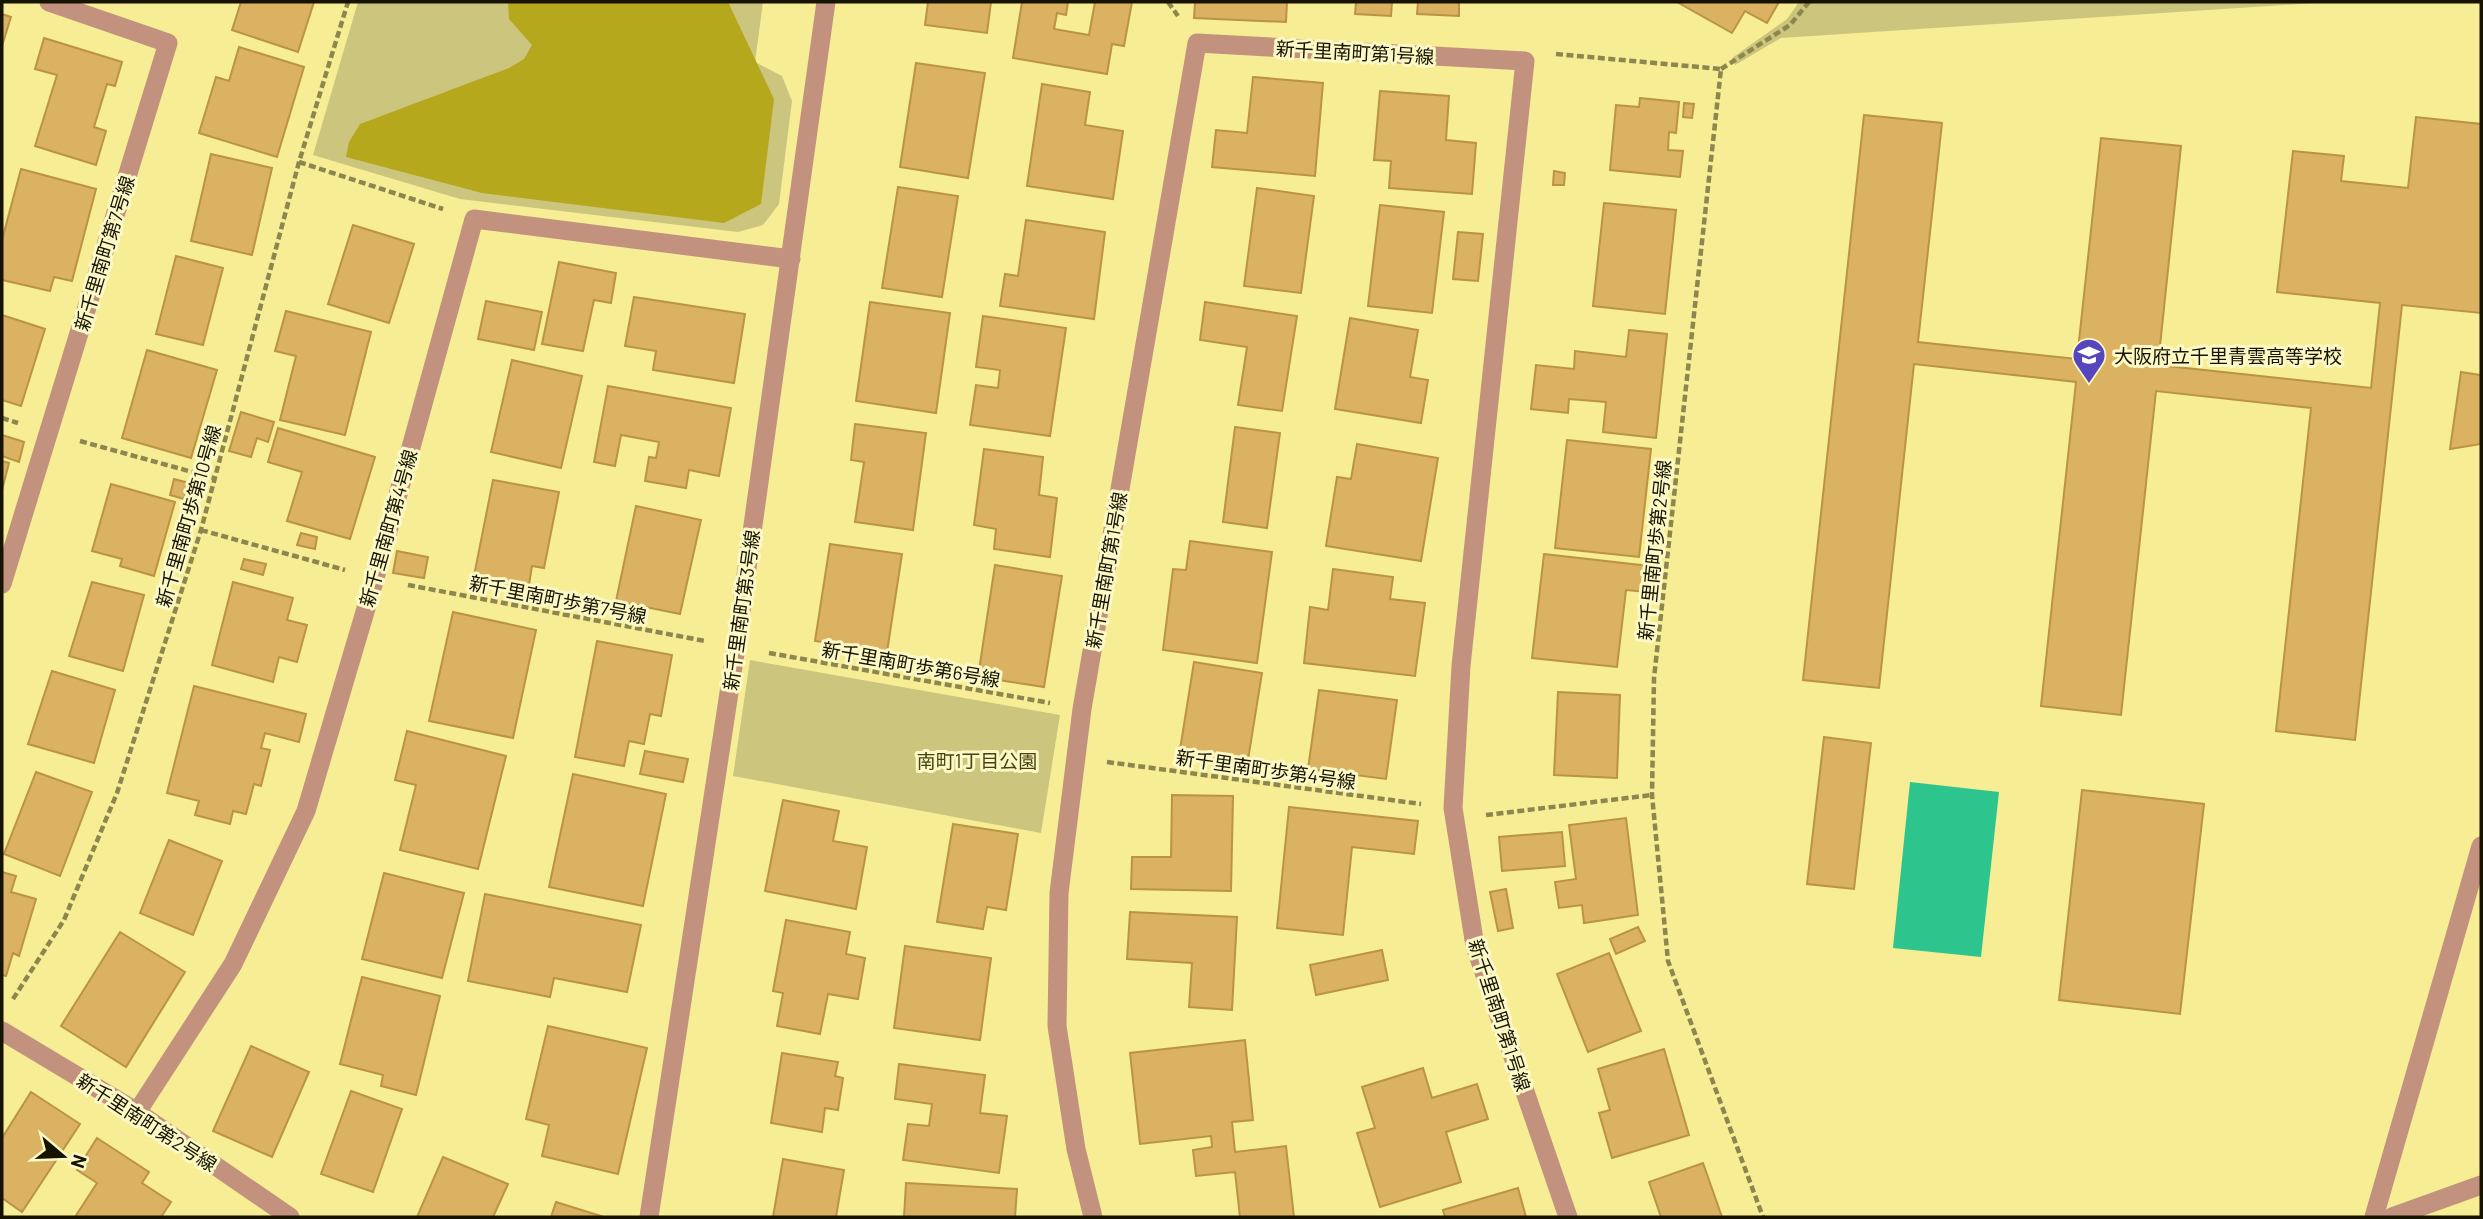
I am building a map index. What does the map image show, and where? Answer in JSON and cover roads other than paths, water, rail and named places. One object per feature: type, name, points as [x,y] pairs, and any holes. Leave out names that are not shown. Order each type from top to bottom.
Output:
[{"type":"street","name":"新千里南町第7号線","points":[[2,584],[168,43],[49,2]]},
{"type":"street","name":"新千里南町第3号線","points":[[649,1217],[736,647],[791,259],[822,2]]},
{"type":"street","name":"新千里南町第1号線","points":[[1093,1217],[1076,1149],[1057,1026],[1059,893],[1082,709],[1197,43],[1525,61],[1461,666],[1453,808],[1475,946],[1568,1217]]},
{"type":"street","name":"新千里南町第4号線","points":[[136,1112],[233,964],[306,811],[375,579],[474,219],[791,259]]},
{"type":"street","points":[[2374,1217],[2481,846]]},
{"type":"street","name":"新千里南町第2号線","points":[[2,1031],[136,1112],[290,1217]]},
{"type":"street","points":[[2392,1217],[2421,1212],[2481,1185]]},
{"type":"place","name":"大阪府立千里青雲高等学校","points":[[2089,385]]},
{"type":"park label","name":"南町1丁目公園","points":[[977,760]]}]
